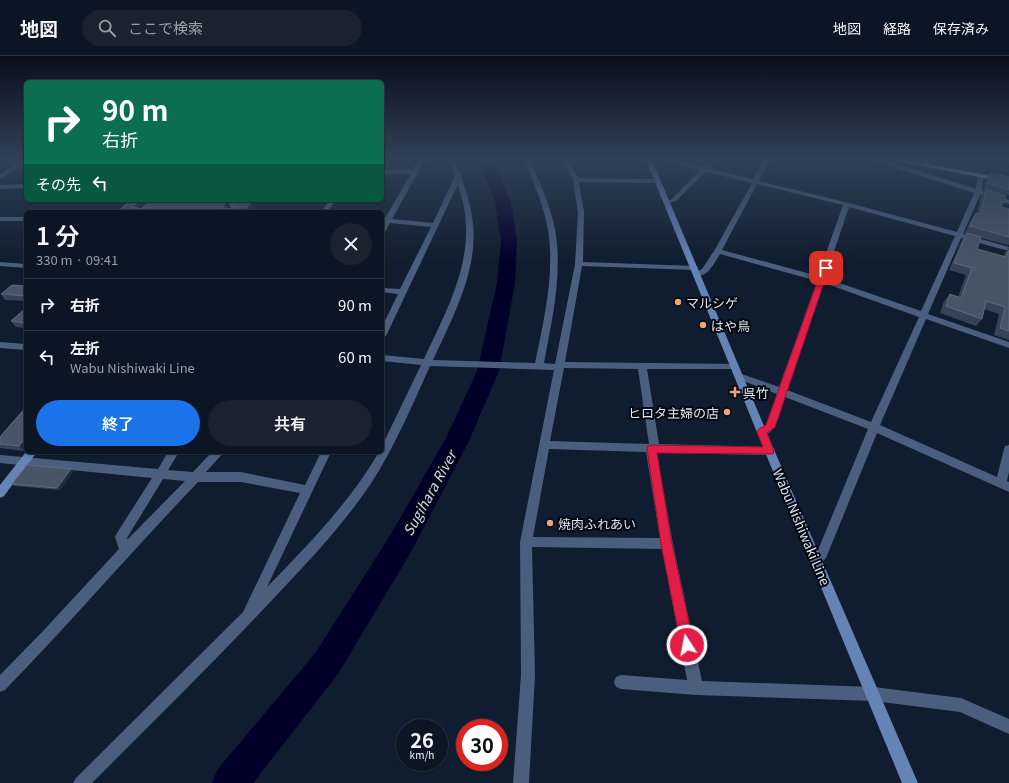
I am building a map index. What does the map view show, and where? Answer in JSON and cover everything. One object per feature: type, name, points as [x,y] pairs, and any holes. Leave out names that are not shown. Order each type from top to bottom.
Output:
[{"type":"main road","name":"Wabu Nishiwaki Line","points":[[663,194],[697,271],[736,371],[874,694],[910,783]]},
{"type":"main road","points":[[0,493],[30,454]]},
{"type":"street","points":[[402,194],[385,220],[434,225]]},
{"type":"street","points":[[384,332],[450,194]]},
{"type":"street","points":[[384,449],[402,417],[428,363],[454,302],[467,255],[470,227],[464,194]]},
{"type":"street","points":[[537,366],[550,309],[553,260],[551,230],[541,194]]},
{"type":"street","points":[[521,783],[528,675],[526,542],[579,264],[581,212],[578,194]]},
{"type":"street","points":[[667,203],[674,200],[680,194]]},
{"type":"street","points":[[579,264],[705,271],[718,251],[749,194]]},
{"type":"street","points":[[807,194],[1009,249]]},
{"type":"street","points":[[816,560],[822,554],[874,427],[977,194]]},
{"type":"street","points":[[986,194],[1009,202]]},
{"type":"street","points":[[762,432],[770,427],[847,204]]},
{"type":"street","points":[[0,218],[24,219]]},
{"type":"street","points":[[718,251],[822,280],[1009,345]]},
{"type":"street","points":[[0,264],[24,266]]},
{"type":"street","points":[[384,290],[403,292]]},
{"type":"street","points":[[0,345],[24,347]]},
{"type":"street","points":[[384,358],[428,363],[642,367],[736,371],[782,392],[874,427],[1005,485],[1009,449]]},
{"type":"street","points":[[642,367],[667,544],[696,688]]},
{"type":"street","points":[[545,445],[770,451]]},
{"type":"street","points":[[125,550],[121,536],[173,454]]},
{"type":"street","points":[[0,686],[48,636],[125,550],[217,454]]},
{"type":"street","points":[[245,620],[325,454]]},
{"type":"street","points":[[81,783],[245,620],[314,547],[345,512],[368,478],[381,454]]},
{"type":"street","points":[[0,459],[195,477],[241,477],[308,490]]},
{"type":"street","points":[[526,542],[667,544]]},
{"type":"street","points":[[621,682],[696,688],[874,694],[960,705],[1009,727]]},
{"type":"building","points":[[985,194],[999,194],[1006,196],[1001,207],[1009,209],[1009,237],[970,226],[976,213],[980,215]]},
{"type":"building","points":[[128,202],[137,202],[133,207],[141,209],[148,202],[225,202],[222,208],[230,209],[235,202],[251,202],[245,210],[120,210]]},
{"type":"building","points":[[967,233],[981,237],[977,249],[1006,257],[1009,250],[1009,331],[1000,328],[1005,307],[986,301],[982,319],[946,306],[950,294],[961,298],[972,268],[954,263]]},
{"type":"building","points":[[12,285],[24,286],[24,296],[1,294]]},
{"type":"building","points":[[24,310],[24,323],[11,321]]},
{"type":"building","points":[[24,409],[24,440],[19,446],[0,444],[0,437]]},
{"type":"building","points":[[27,465],[71,469],[57,488],[12,484]]},
{"type":"waterway","name":"Sugihara River","points":[[230,783],[327,663],[401,543],[457,441],[488,371],[506,283],[509,240],[503,202],[500,194]]},
{"type":"place","name":"マルシゲ","points":[[678,302]]},
{"type":"place","name":"はや鳥","points":[[703,325]]},
{"type":"place","name":"呉竹","points":[[735,392]]},
{"type":"place","name":"ヒロタ主婦の店","points":[[727,412]]},
{"type":"place","name":"焼肉ふれあい","points":[[550,523]]},
{"type":"route","points":[[687,645],[667,544],[651,449],[770,451],[762,432],[770,427],[826,268]]}]
